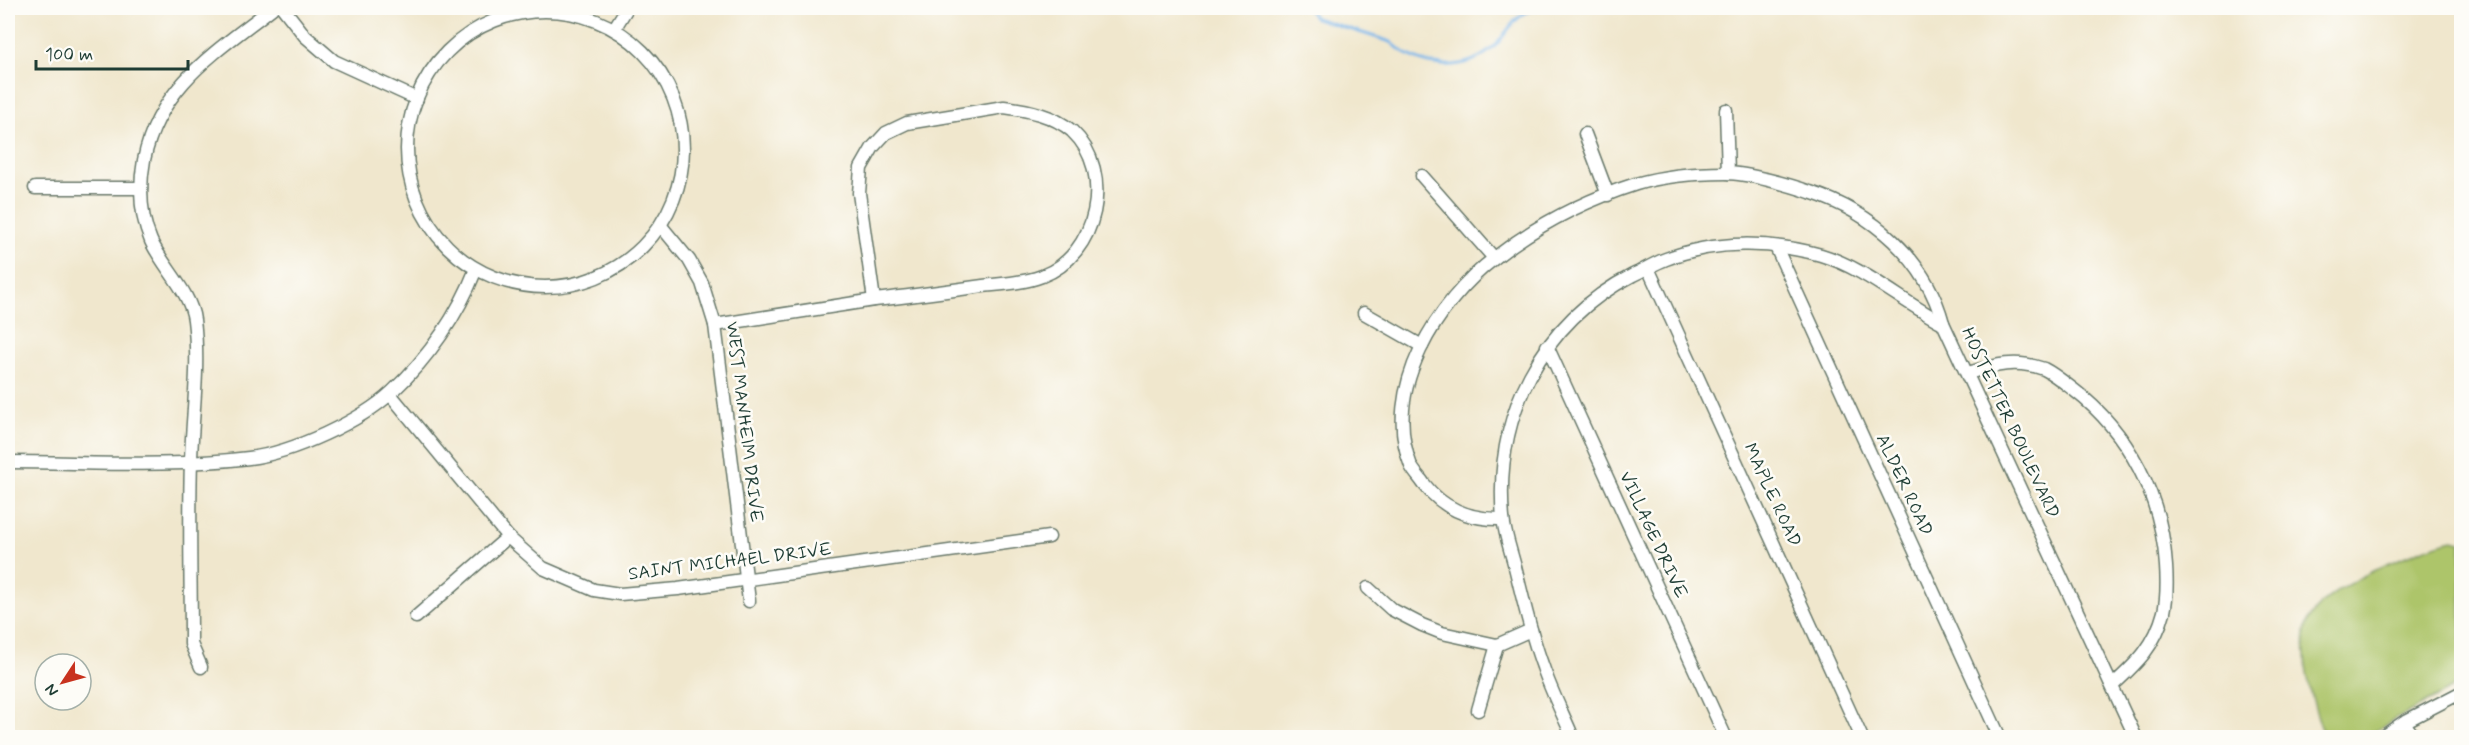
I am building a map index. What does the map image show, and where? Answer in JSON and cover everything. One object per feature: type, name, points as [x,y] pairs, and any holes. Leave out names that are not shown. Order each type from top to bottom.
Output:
[{"type":"street","points":[[201,667],[191,644],[194,320],[190,303],[152,241],[144,221],[141,188],[143,168],[151,135],[158,118],[175,91],[194,70],[272,8]]},
{"type":"street","points":[[283,8],[305,36],[334,61],[417,99]]},
{"type":"street","points":[[614,29],[627,8]]},
{"type":"street","points":[[546,11],[569,13],[614,29],[652,62],[666,83],[676,106],[682,130],[682,164],[680,180],[672,204],[661,226],[644,246],[624,263],[602,276],[577,284],[551,288],[525,286],[499,280],[453,252],[434,231],[420,207],[414,190],[407,153],[409,125],[427,77],[450,50],[478,29],[499,19],[522,13],[546,11]]},
{"type":"street","points":[[715,326],[874,300],[1012,283],[1042,276],[1064,264],[1080,247],[1090,228],[1097,193],[1093,168],[1086,150],[1072,132],[1053,119],[1030,111],[1004,107],[907,123],[886,133],[873,147],[861,168],[859,193],[874,300]]},
{"type":"street","points":[[1726,110],[1728,173]]},
{"type":"street","points":[[1585,134],[1608,195]]},
{"type":"street","points":[[1503,519],[1486,520],[1467,516],[1447,505],[1429,491],[1411,467],[1405,442],[1402,409],[1409,374],[1422,346],[1437,322],[1467,282],[1494,258],[1549,221],[1581,205],[1637,184],[1728,173],[1788,184],[1818,194],[1874,223],[1893,241],[1926,280],[1938,302],[1943,323]]},
{"type":"street","points":[[1422,176],[1494,258]]},
{"type":"street","points":[[35,188],[141,188]]},
{"type":"street","name":"WEST MANHEIM DRIVE","points":[[661,226],[688,260],[702,283],[715,326],[749,600]]},
{"type":"street","name":"HOSTETTER BOULEVARD","points":[[1573,738],[1543,669],[1503,519],[1503,459],[1511,418],[1523,389],[1547,346],[1584,307],[1612,286],[1675,256],[1741,244],[1800,250],[1844,264],[1885,285],[1921,312],[1943,323],[2136,738]]},
{"type":"street","name":"ALDER ROAD","points":[[1776,247],[2000,738]]},
{"type":"street","points":[[8,462],[191,463],[251,458],[294,447],[345,423],[390,394],[436,342],[468,290],[476,268]]},
{"type":"street","name":"MAPLE ROAD","points":[[1648,268],[1863,738]]},
{"type":"street","points":[[1364,313],[1422,346]]},
{"type":"street","name":"VILLAGE DRIVE","points":[[1547,346],[1726,738]]},
{"type":"street","points":[[1968,373],[2002,363],[2045,370],[2092,403],[2120,436],[2144,478],[2161,527],[2165,552],[2164,610],[2156,636],[2145,656],[2113,685]]},
{"type":"street","name":"SAINT MICHAEL DRIVE","points":[[390,394],[508,537],[543,568],[594,590],[620,594],[678,589],[1049,537]]},
{"type":"street","points":[[416,617],[508,537]]},
{"type":"street","points":[[1368,588],[1391,609],[1442,633],[1497,645],[1531,630]]},
{"type":"street","points":[[1478,710],[1497,645]]},
{"type":"street","points":[[2381,738],[2404,722],[2462,692]]},
{"type":"street","points":[[2404,722],[2414,738]]},
{"type":"green space","points":[[2453,540],[2461,542],[2461,683],[2364,737],[2325,737],[2308,679],[2304,647],[2308,621],[2317,608],[2351,583],[2396,560]]},
{"type":"waterway","points":[[1307,8],[1315,18],[1391,42],[1415,58],[1442,65],[1456,65],[1483,55],[1495,46],[1518,18],[1526,12],[1539,8]]}]
